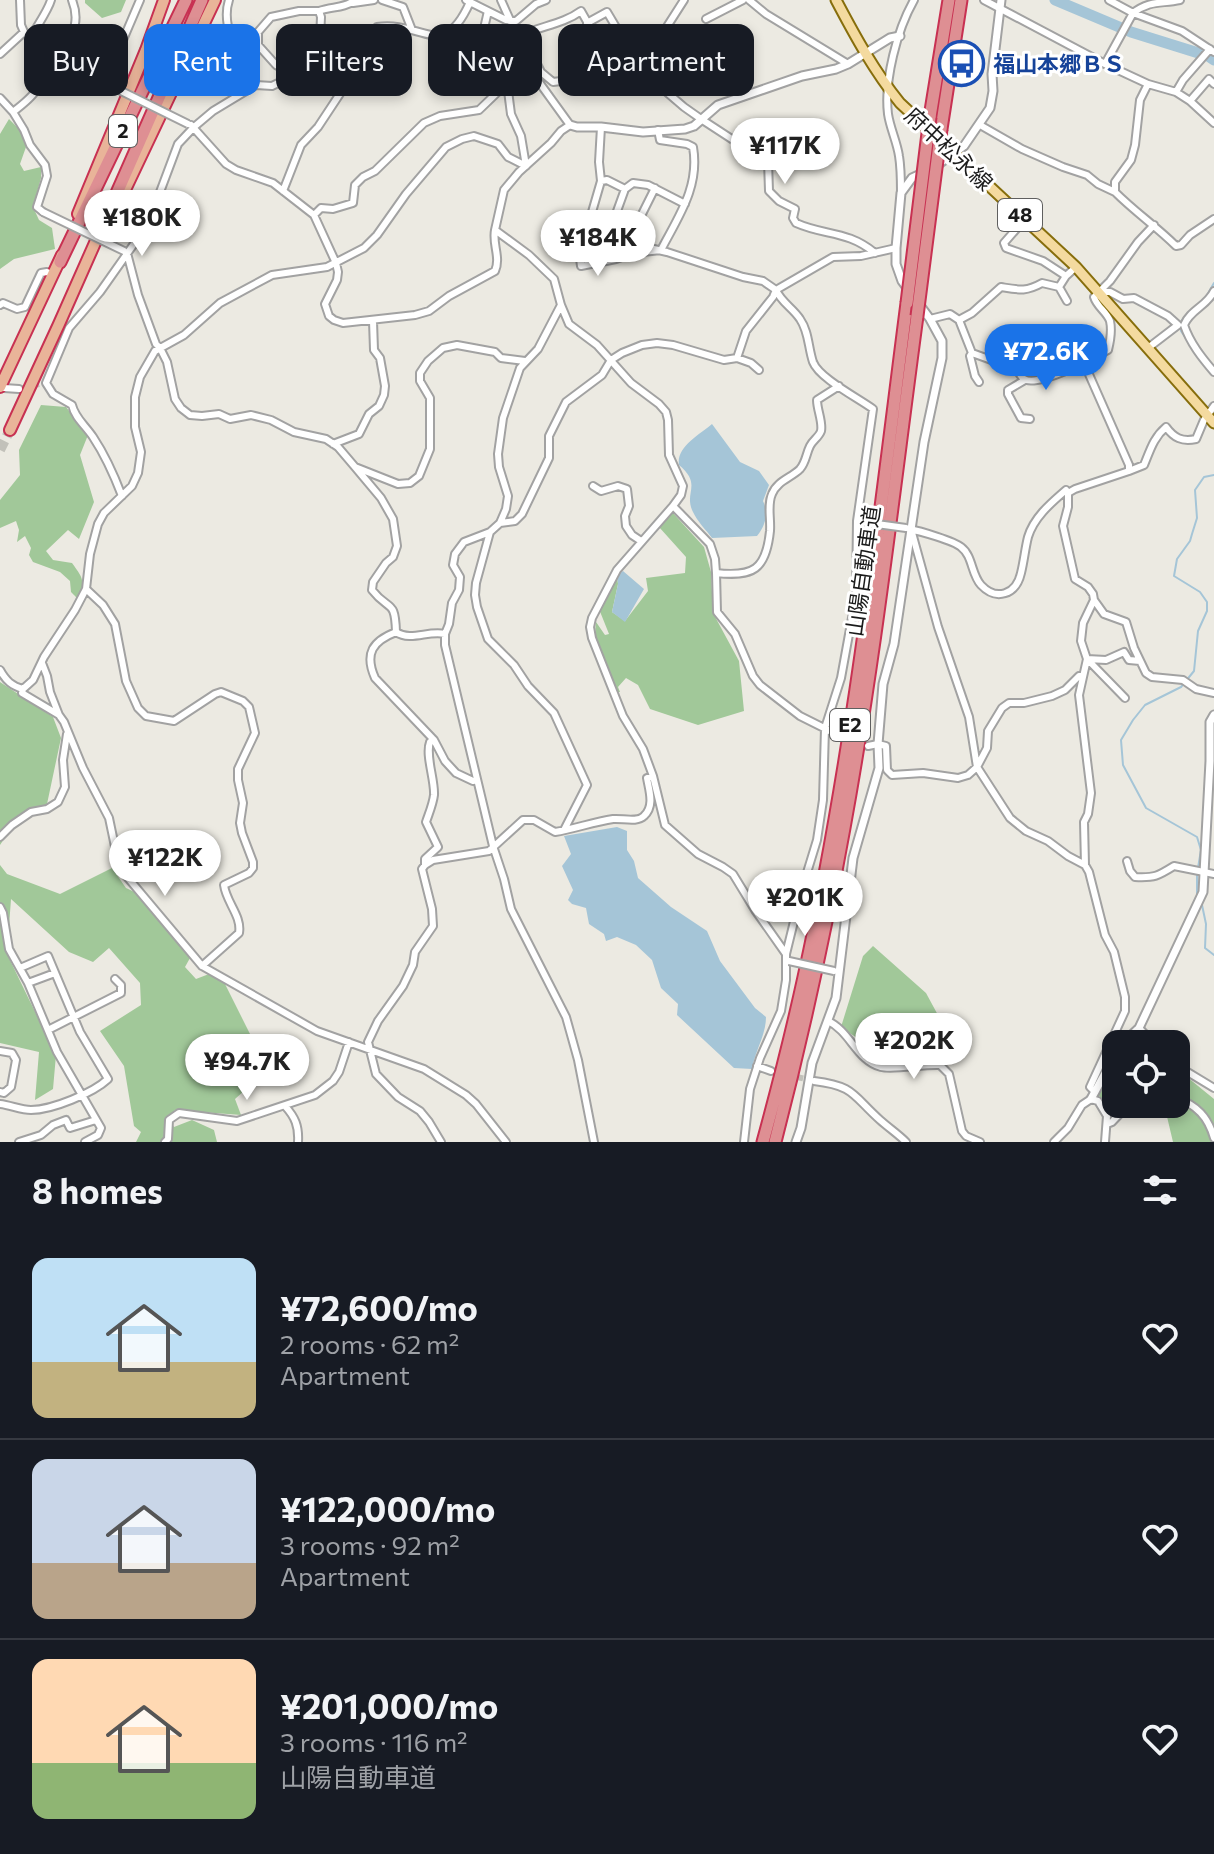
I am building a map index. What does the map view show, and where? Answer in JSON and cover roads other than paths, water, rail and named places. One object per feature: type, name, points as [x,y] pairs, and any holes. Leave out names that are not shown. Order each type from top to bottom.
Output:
[{"type":"highway","points":[[60,262],[164,0]]},
{"type":"highway","name":"2","points":[[2,387],[186,0]]},
{"type":"highway","name":"2","points":[[10,430],[64,326],[106,218],[202,0]]},
{"type":"highway","points":[[203,24],[215,0]]},
{"type":"highway","name":"山陽自動車道","points":[[763,1142],[804,976],[836,809],[862,640],[930,117],[949,0]]},
{"type":"highway","name":"山陽自動車道","points":[[775,1142],[815,978],[845,824],[961,0]]},
{"type":"highway","points":[[106,218],[122,196],[172,96]]},
{"type":"main road","name":"府中松永線","points":[[836,0],[864,54],[900,103],[1076,267],[1210,420]]},
{"type":"street","points":[[0,54],[24,32],[20,0]]},
{"type":"street","points":[[38,24],[49,9],[51,0]]},
{"type":"street","points":[[72,0],[75,24]]},
{"type":"street","points":[[128,29],[140,0]]},
{"type":"street","points":[[228,24],[226,16],[229,0]]},
{"type":"street","points":[[276,65],[258,45],[256,37],[271,17],[374,0]]},
{"type":"street","points":[[382,0],[403,7],[410,24]]},
{"type":"street","points":[[501,0],[512,24]]},
{"type":"street","points":[[412,30],[439,36],[448,33],[463,16],[468,1],[516,21],[536,4],[546,0]]},
{"type":"street","points":[[669,24],[684,0]]},
{"type":"street","points":[[706,19],[743,0]]},
{"type":"street","points":[[749,0],[766,14],[848,64]]},
{"type":"street","points":[[796,1142],[812,1063],[836,998],[853,858],[879,768],[883,684],[894,644],[909,528],[942,358],[942,341],[902,281],[896,264],[901,193],[899,155],[889,117],[888,89],[891,66],[914,0]]},
{"type":"street","points":[[984,0],[1001,5],[1105,64],[1148,84],[1176,92],[1214,123]]},
{"type":"street","points":[[1109,0],[1132,14],[1182,31],[1212,50],[1183,80],[1176,92]]},
{"type":"street","points":[[1105,64],[1132,14],[1140,7],[1152,2],[1180,0]]},
{"type":"street","points":[[901,193],[912,178],[933,169],[964,146],[990,108],[1001,5]]},
{"type":"street","points":[[319,11],[321,24]]},
{"type":"street","points":[[485,24],[488,11]]},
{"type":"street","points":[[542,27],[560,23],[581,11],[587,23],[607,12],[613,24]]},
{"type":"street","points":[[542,86],[570,125],[643,132],[685,129],[694,126],[718,105],[802,76],[836,69],[890,38],[900,36]]},
{"type":"street","points":[[1190,101],[1209,79],[1214,84]]},
{"type":"street","points":[[1115,192],[1115,182],[1131,160],[1140,100],[1148,84]]},
{"type":"street","points":[[128,94],[191,125],[226,164],[273,183],[314,215],[338,272],[325,304],[329,316],[343,323],[429,311],[449,296],[495,271],[499,263],[493,239],[504,190],[570,125]]},
{"type":"street","points":[[13,112],[32,96]]},
{"type":"street","points":[[122,496],[106,460],[74,415],[72,405],[42,383],[64,326],[100,292],[125,252],[148,224],[178,144],[191,125],[238,96]]},
{"type":"street","points":[[283,191],[301,145],[318,127],[338,96]]},
{"type":"street","points":[[314,215],[321,208],[333,209],[353,203],[355,185],[375,171],[424,123],[440,116],[479,110],[493,96]]},
{"type":"street","points":[[509,96],[526,166]]},
{"type":"street","points":[[671,96],[747,149],[766,156],[769,191],[779,201],[795,209],[793,218],[796,223],[849,237],[875,253]]},
{"type":"street","points":[[0,98],[13,112],[30,145],[45,165],[47,176],[37,207],[125,252],[156,344],[167,362],[175,399],[181,408],[190,415],[219,414],[230,419],[251,415],[271,420],[294,432],[326,439],[381,498],[393,519],[397,546],[393,557],[373,582],[372,590],[396,612],[396,632]]},
{"type":"street","points":[[980,125],[1022,149],[1087,175],[1115,192],[1176,246],[1214,219]]},
{"type":"street","points":[[601,127],[601,181],[592,212],[579,235],[583,245],[588,248],[604,236]]},
{"type":"street","points":[[658,130],[660,140],[687,144],[693,147],[695,157],[690,196],[661,250]]},
{"type":"street","points":[[23,689],[33,680],[86,589],[90,554],[98,524],[104,513],[132,486],[138,473],[141,452],[135,427],[135,397],[140,377],[155,351],[184,335],[220,303],[272,275],[327,267],[364,248],[446,147],[462,139],[474,136],[498,144],[508,157],[526,166]]},
{"type":"street","points":[[601,181],[607,180],[625,189]]},
{"type":"street","points":[[629,234],[615,231],[612,225],[625,189],[633,183],[655,188],[685,204]]},
{"type":"street","points":[[628,243],[629,234],[655,188]]},
{"type":"street","points":[[592,212],[595,225],[604,236],[763,281],[776,290],[806,330],[814,365],[873,409],[860,522],[856,596],[841,678],[825,728],[823,800],[817,840],[794,918],[781,1011],[750,1089],[744,1142]]},
{"type":"street","points":[[1025,219],[1004,243],[1006,248],[1043,261],[1066,276]]},
{"type":"street","points":[[1030,419],[1021,418],[1008,390],[1025,380],[1055,375],[1108,350],[1109,320],[1094,297],[1154,225]]},
{"type":"street","points":[[495,230],[529,255],[554,279],[569,324],[597,345],[631,383],[666,412],[669,455],[683,486],[681,495],[617,570],[590,627],[623,716],[643,749],[665,825],[698,854],[733,874],[787,958],[837,971]]},
{"type":"street","points":[[583,245],[579,251],[581,266],[633,253],[661,250]]},
{"type":"street","points":[[737,358],[746,331],[776,290],[833,257],[861,256],[896,248]]},
{"type":"street","points":[[1059,287],[1076,267]]},
{"type":"street","points":[[0,305],[3,303],[17,309],[25,307],[41,273],[53,275]]},
{"type":"street","points":[[959,320],[972,313],[1001,287],[1031,289],[1042,283],[1059,287],[1067,301]]},
{"type":"street","points":[[1148,348],[1181,325],[1189,315],[1210,303],[1214,291]]},
{"type":"street","points":[[1100,292],[1110,292],[1123,299],[1134,298],[1181,325],[1200,356],[1214,371]]},
{"type":"street","points":[[561,305],[538,349],[520,368],[503,418],[498,454],[508,496],[506,509],[500,523],[490,532],[464,542],[455,554],[453,565],[460,577],[459,590],[452,603],[445,645],[493,846],[514,918],[566,1017],[594,1142]]},
{"type":"street","points":[[930,319],[950,314],[959,320],[979,382]]},
{"type":"street","points":[[333,444],[359,434],[384,395],[380,358],[374,350],[373,321]]},
{"type":"street","points":[[500,523],[515,521],[522,514],[549,458],[549,436],[566,402],[602,375],[611,360],[622,353],[657,343],[724,360],[737,358],[759,370]]},
{"type":"street","points":[[355,467],[398,484],[410,483],[419,476],[430,449],[430,398],[420,381],[420,373],[443,348],[457,345],[495,352],[501,358],[525,361]]},
{"type":"street","points":[[972,353],[997,362],[1014,363],[1025,380]]},
{"type":"street","points":[[1084,363],[1129,471]]},
{"type":"street","points":[[716,573],[745,573],[762,562],[770,531],[770,497],[779,484],[800,469],[811,443],[820,435],[817,400],[839,386]]},
{"type":"street","points":[[2,387],[19,389]]},
{"type":"street","points":[[1068,493],[1144,465],[1149,448],[1166,427],[1178,439],[1196,439],[1210,420],[1214,406]]},
{"type":"street","points":[[593,486],[601,491],[618,486],[627,489],[629,506],[625,516],[626,526],[641,541]]},
{"type":"street","points":[[860,522],[909,528],[961,547],[968,555],[981,585],[999,596],[1016,586],[1029,534],[1045,509],[1066,490],[1068,493]]},
{"type":"street","points":[[1068,493],[1063,526],[1075,579],[1088,587],[1104,614],[1126,622],[1146,673],[1152,677],[1183,680],[1196,689],[1214,693]]},
{"type":"street","points":[[673,506],[710,544],[715,559],[717,612],[735,634],[753,676],[800,716],[836,734]]},
{"type":"street","points":[[909,528],[969,717],[977,767],[1010,818],[1026,831],[1085,865]]},
{"type":"street","points":[[490,532],[475,595],[488,639],[554,713],[587,785],[564,831]]},
{"type":"street","points":[[86,589],[103,605],[115,624],[126,681],[138,708],[146,716],[174,721],[221,692],[243,701],[249,707],[255,733],[238,769],[238,780],[243,803],[240,823],[253,868],[224,885],[224,891],[241,923],[239,933],[202,966]]},
{"type":"street","points":[[1094,600],[1083,623],[1081,641],[1087,659],[1125,698]]},
{"type":"street","points":[[445,634],[437,632],[407,637],[396,632],[374,646],[369,657],[370,667],[375,678],[434,740],[445,761],[456,773],[477,780]]},
{"type":"street","points":[[1087,659],[1106,660],[1124,652],[1129,660],[1140,661]]},
{"type":"street","points":[[1087,659],[1079,695],[1091,793],[1084,822],[1085,865],[1105,935],[1114,952],[1125,997],[1125,1011],[1090,1087],[1107,1116],[1105,1142]]},
{"type":"street","points":[[42,663],[59,715],[109,818],[123,872],[202,966],[317,1031],[424,1069],[466,1095],[506,1142]]},
{"type":"street","points":[[0,670],[14,686],[23,689]]},
{"type":"street","points":[[868,746],[886,746],[887,770],[892,775],[923,773],[958,778],[968,775],[977,767],[987,748],[988,731],[1002,708],[1009,703],[1024,703],[1052,696],[1083,676]]},
{"type":"street","points":[[23,689],[22,693],[59,715]]},
{"type":"street","points":[[1139,1028],[1203,892],[1210,722],[1214,715]]},
{"type":"street","points":[[0,837],[31,812],[47,809],[58,802],[65,787],[63,760],[67,730]]},
{"type":"street","points":[[425,865],[425,859],[438,847],[426,822],[434,797],[428,747],[434,740]]},
{"type":"street","points":[[441,1142],[420,1111],[398,1097],[376,1074],[368,1042],[378,1021],[403,986],[413,965],[415,952],[433,926],[422,869],[433,860],[489,851],[523,820],[534,820],[555,832],[612,820],[638,819],[644,816],[651,801],[647,778],[653,776]]},
{"type":"street","points":[[1127,861],[1135,877],[1163,875],[1174,866],[1214,874]]},
{"type":"street","points":[[0,907],[9,949],[28,983],[57,1052],[101,1128],[98,1135],[85,1142]]},
{"type":"street","points":[[0,1104],[28,1111],[45,1109],[82,1095],[108,1079],[80,1032],[48,956],[20,968]]},
{"type":"street","points":[[28,983],[55,973]]},
{"type":"street","points":[[48,1030],[121,993],[121,985],[115,979]]},
{"type":"street","points":[[828,1021],[837,1025],[861,1055],[883,1068],[940,1065],[949,1074],[962,1131],[980,1142]]},
{"type":"street","points":[[165,1142],[168,1139],[169,1120],[179,1113],[237,1121],[315,1095],[339,1072],[349,1042]]},
{"type":"street","points":[[0,1051],[12,1053],[16,1060],[11,1087],[2,1092],[10,1097],[10,1105]]},
{"type":"street","points":[[757,1066],[771,1071]]},
{"type":"street","points":[[1190,1073],[1214,1088]]},
{"type":"street","points":[[1054,1142],[1068,1128],[1082,1105],[1093,1096],[1102,1079]]},
{"type":"street","points":[[814,1081],[849,1089],[906,1142]]},
{"type":"street","points":[[1190,1103],[1209,1121],[1214,1138]]},
{"type":"street","points":[[285,1106],[295,1117],[298,1142]]},
{"type":"street","points":[[1107,1124],[1116,1118]]},
{"type":"street","points":[[19,1142],[41,1135],[53,1125],[66,1120],[70,1128],[96,1120]]},
{"type":"water","points":[[712,424],[740,462],[759,471],[769,485],[763,501],[765,520],[757,536],[712,538],[693,512],[690,478],[679,465],[679,459],[690,442]]},
{"type":"water","points":[[623,571],[644,589],[625,622],[612,612],[617,575]]},
{"type":"water","points":[[617,827],[627,831],[627,850],[634,861],[638,878],[671,907],[707,931],[720,961],[755,1008],[766,1017],[752,1069],[734,1068],[677,1015],[678,1004],[661,988],[652,960],[636,945],[617,937],[606,941],[604,934],[589,924],[586,908],[568,900],[573,890],[562,866],[571,854],[564,836]]},
{"type":"waterway","points":[[1055,0],[1131,32],[1214,60]]},
{"type":"waterway","points":[[1202,362],[1181,331],[1182,320],[1206,297],[1214,283]]},
{"type":"waterway","points":[[1198,868],[1201,850],[1197,837],[1146,808],[1123,765],[1121,740],[1145,705],[1181,687],[1194,671],[1198,631],[1207,611],[1207,602],[1200,592],[1174,576],[1177,559],[1190,541],[1197,518],[1195,490],[1204,477],[1214,475]]},
{"type":"waterway","points":[[1197,875],[1197,896]]},
{"type":"waterway","points":[[1202,905],[1206,924],[1205,948],[1214,955]]},
{"type":"tunnel","points":[[19,389],[39,384]]},
{"type":"tunnel","points":[[0,450],[10,430]]},
{"type":"tunnel","points":[[771,1071],[810,1080]]},
{"type":"place","name":"福山本郷ＢＳ","points":[[962,64]]}]
